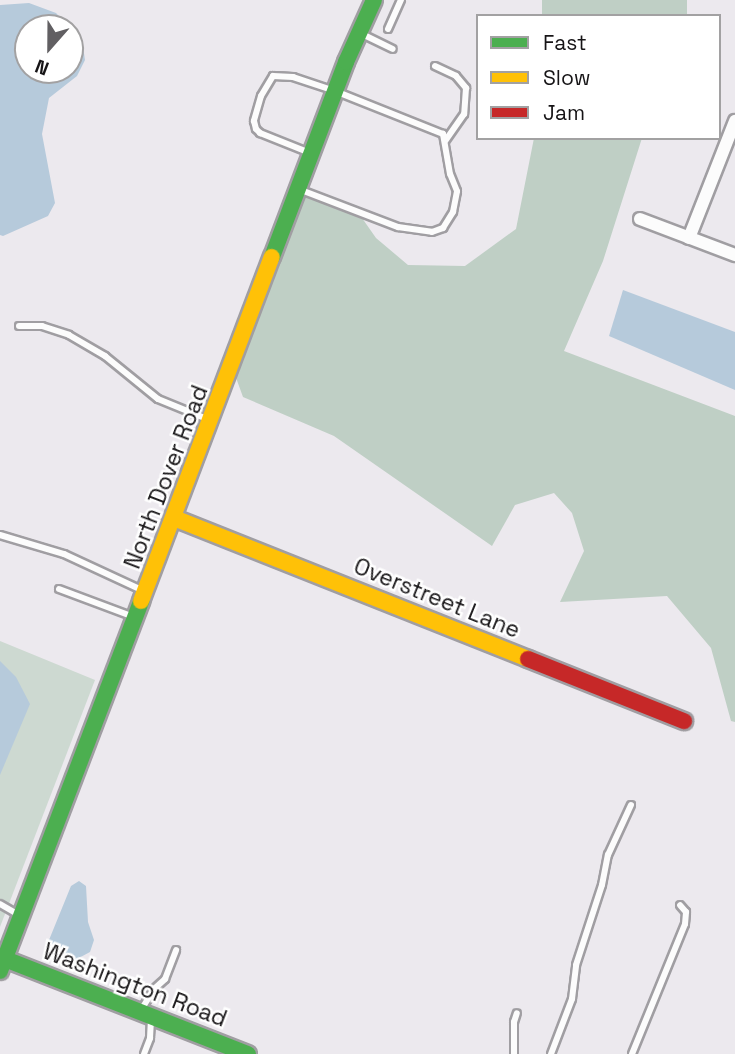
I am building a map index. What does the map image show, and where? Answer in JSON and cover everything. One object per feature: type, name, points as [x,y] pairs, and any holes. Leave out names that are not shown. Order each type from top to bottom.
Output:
[{"type":"street","name":"North Dover Road","points":[[2,965],[212,421],[335,91],[374,0]]},
{"type":"street","points":[[689,238],[735,121]]},
{"type":"street","points":[[640,219],[735,255]]},
{"type":"street","name":"Overstreet Lane","points":[[174,518],[684,721]]},
{"type":"street","name":"Washington Road","points":[[2,965],[146,1014],[248,1054]]},
{"type":"lane","points":[[388,29],[401,0]]},
{"type":"lane","points":[[360,33],[393,49]]},
{"type":"lane","points":[[435,66],[456,76],[466,88],[464,114],[446,140]]},
{"type":"lane","points":[[299,190],[398,227],[432,232],[443,228],[453,212],[457,191],[448,163],[446,140],[437,130],[335,91],[279,74],[267,83],[254,121],[260,134],[312,154]]},
{"type":"lane","points":[[19,327],[42,326],[69,335],[105,356],[158,399],[212,421]]},
{"type":"lane","points":[[0,535],[64,554],[146,591]]},
{"type":"lane","points":[[59,589],[136,617]]},
{"type":"lane","points":[[551,1054],[572,999],[576,965],[602,885],[608,855],[631,805]]},
{"type":"lane","points":[[0,904],[21,916]]},
{"type":"lane","points":[[632,1054],[685,924],[686,912],[680,905]]},
{"type":"lane","points":[[144,1054],[150,1038],[146,1014],[154,989],[165,979],[177,950]]},
{"type":"lane","points":[[514,1054],[514,1022],[517,1013]]},
{"type":"shaded area","points":[[542,0],[687,0],[687,14],[542,14]]},
{"type":"shaded area","points":[[534,140],[641,140],[603,261],[564,351],[735,416],[735,722],[731,721],[711,648],[667,596],[560,602],[584,551],[572,513],[554,493],[515,505],[492,546],[334,436],[243,397],[235,375],[302,195],[362,218],[376,238],[408,265],[465,266],[516,229]]},
{"type":"shaded area","points":[[0,641],[95,680],[0,927]]},
{"type":"water","points":[[29,3],[57,14],[14,14],[14,84],[67,84],[49,98],[42,134],[55,203],[48,216],[0,235],[0,5]]},
{"type":"water","points":[[623,290],[735,332],[735,390],[609,336]]},
{"type":"water","points":[[0,661],[16,677],[30,704],[0,775]]},
{"type":"water","points":[[79,881],[86,886],[88,922],[94,940],[90,952],[75,960],[56,952],[49,945],[49,940],[71,886]]},
{"type":"traffic: fast","points":[[272,257],[346,62],[374,0]]},
{"type":"traffic: fast","points":[[0,971],[141,601]]},
{"type":"traffic: fast","points":[[5,959],[248,1054]]},
{"type":"traffic: slow","points":[[141,601],[272,257]]},
{"type":"traffic: slow","points":[[174,518],[528,659]]},
{"type":"traffic: jam","points":[[528,659],[684,721]]}]
